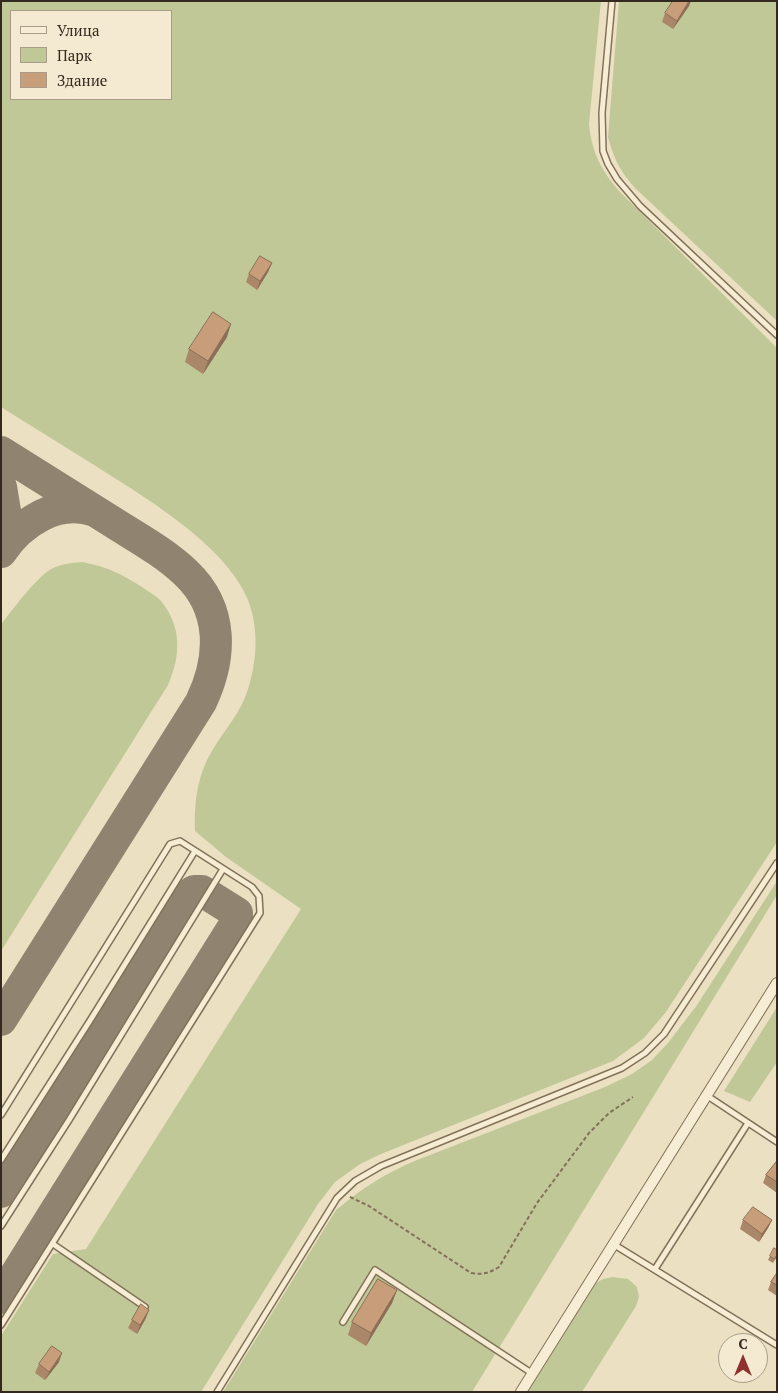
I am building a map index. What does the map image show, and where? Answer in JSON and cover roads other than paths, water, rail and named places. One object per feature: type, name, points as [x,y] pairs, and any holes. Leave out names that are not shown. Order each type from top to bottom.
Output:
[{"type":"street","points":[[521,1392],[777,982]]},
{"type":"lane","points":[[612,1],[602,113],[603,151],[608,164],[617,179],[640,206],[777,335]]},
{"type":"lane","points":[[1,1115],[170,844],[180,841],[252,887],[258,896],[260,913],[1,1325]]},
{"type":"lane","points":[[1,1160],[195,850]]},
{"type":"lane","points":[[217,1392],[336,1198],[341,1193],[355,1180],[380,1166],[622,1068],[645,1053],[664,1034],[777,863]]},
{"type":"lane","points":[[1,1226],[69,1120],[223,869]]},
{"type":"lane","points":[[706,1095],[777,1142]]},
{"type":"lane","points":[[655,1269],[748,1123]]},
{"type":"lane","points":[[613,1243],[777,1345]]},
{"type":"lane","points":[[52,1244],[145,1307]]},
{"type":"lane","points":[[343,1322],[375,1270],[533,1374]]}]
